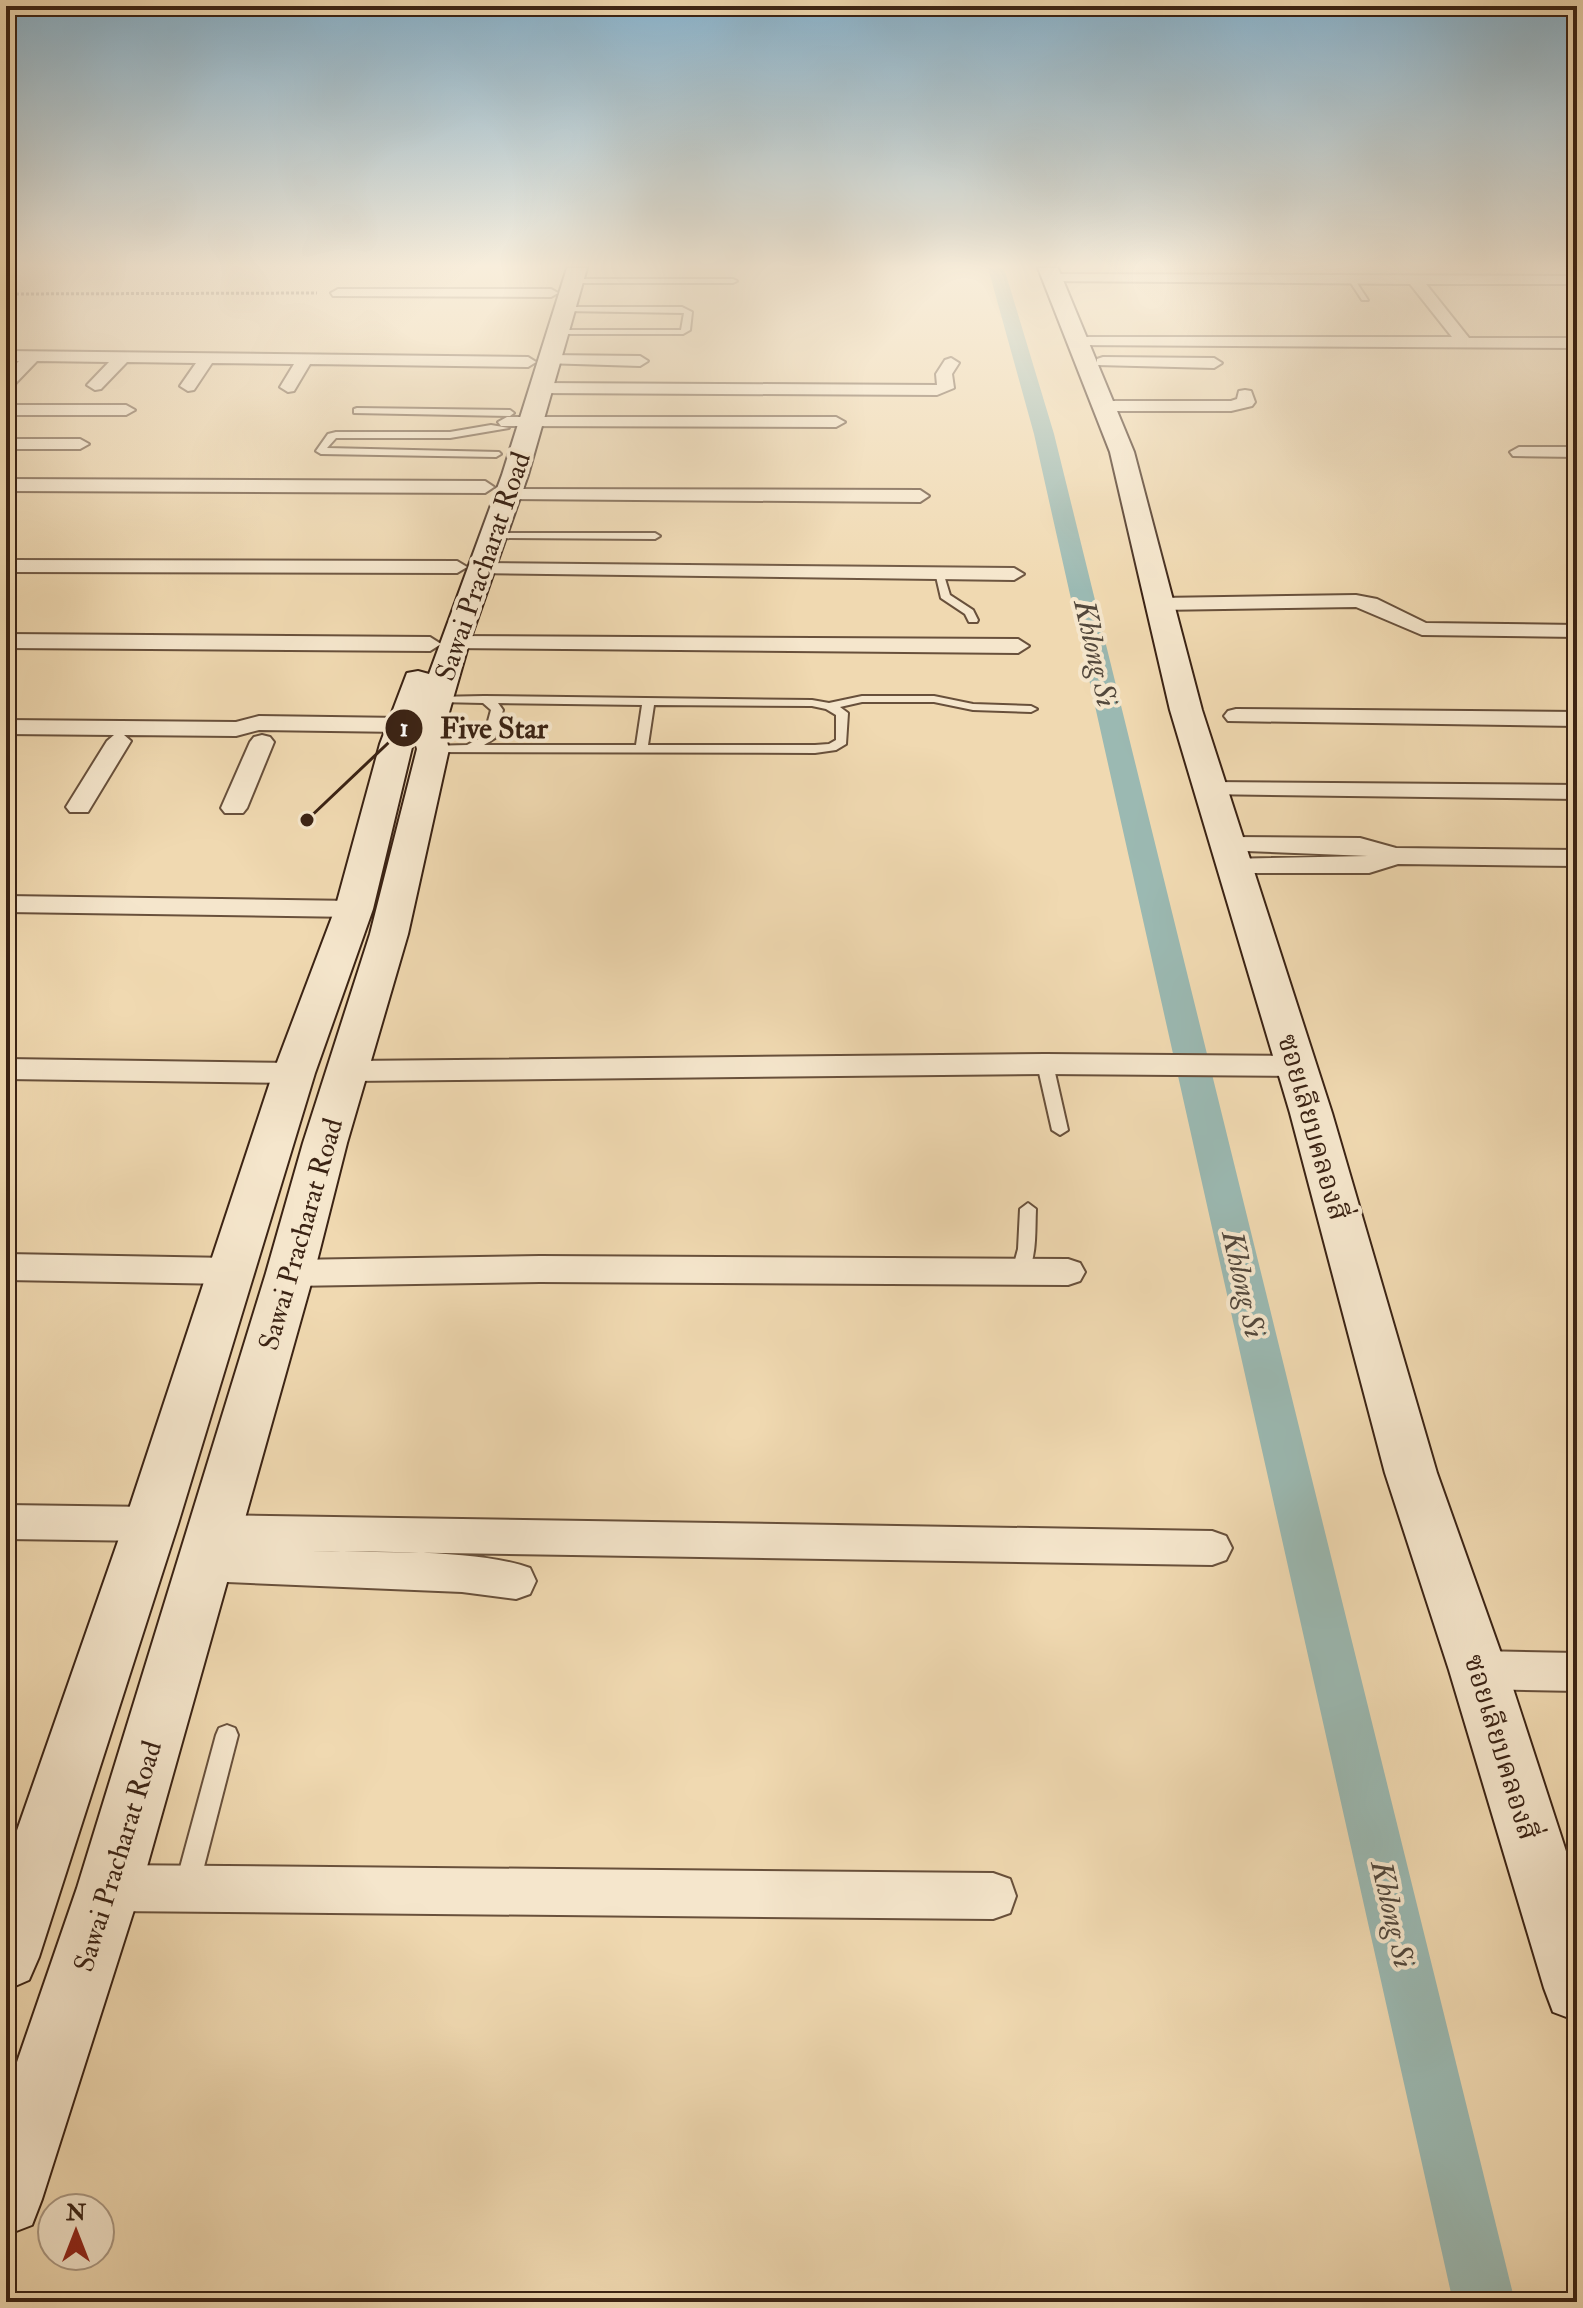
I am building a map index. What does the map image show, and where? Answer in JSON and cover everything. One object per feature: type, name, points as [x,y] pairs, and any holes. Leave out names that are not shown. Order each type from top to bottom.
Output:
[{"type":"main road","name":"ซอยเลียบคลองสี่","points":[[1095,376],[1103,406],[1122,452],[1159,604],[1231,855],[1277,1066],[1478,1670],[1577,1988]]},
{"type":"main road","name":"Sawai Pracharat Road","points":[[6,2199],[109,1888],[290,1273],[312,1187],[389,934],[442,644],[525,413]]},
{"type":"main road","name":"Sawai Pracharat Road","points":[[6,1957],[16,1899],[151,1524],[294,1073],[354,909],[427,733]]},
{"type":"street","points":[[95,385],[104,376]]},
{"type":"street","points":[[188,386],[195,376]]},
{"type":"street","points":[[288,387],[295,376]]},
{"type":"street","points":[[377,376],[525,413],[776,485],[920,496]]},
{"type":"street","points":[[467,376],[525,413],[597,476]]},
{"type":"street","points":[[525,413],[607,376]]},
{"type":"street","points":[[6,566],[525,413],[666,380],[937,390],[946,388],[944,376]]},
{"type":"street","points":[[1103,406],[1231,406],[1243,405],[1245,395]]},
{"type":"street","points":[[6,410],[126,410]]},
{"type":"street","points":[[525,413],[939,574],[1014,574]]},
{"type":"street","points":[[6,485],[525,413],[836,422]]},
{"type":"street","points":[[6,444],[80,444]]},
{"type":"street","points":[[1519,452],[1577,452]]},
{"type":"street","points":[[1159,604],[1363,601],[1422,629],[1577,631]]},
{"type":"street","points":[[6,641],[1018,646]]},
{"type":"street","points":[[1236,716],[1577,719]]},
{"type":"street","points":[[6,740],[119,741],[234,736],[259,723],[427,733]]},
{"type":"street","points":[[6,727],[234,736],[262,742],[427,733]]},
{"type":"street","points":[[79,807],[119,741]]},
{"type":"street","points":[[234,808],[262,742]]},
{"type":"street","points":[[1211,789],[1577,792]]},
{"type":"street","points":[[1231,855],[1369,865],[1395,856],[1577,858]]},
{"type":"street","points":[[6,904],[354,909]]},
{"type":"street","points":[[349,1071],[1045,1064],[1277,1066]]},
{"type":"street","points":[[6,1069],[294,1073]]},
{"type":"street","points":[[6,1267],[230,1271]]},
{"type":"street","points":[[290,1273],[540,1269],[1068,1272]]},
{"type":"street","points":[[6,1522],[151,1524]]},
{"type":"street","points":[[209,1548],[1212,1548]]},
{"type":"street","points":[[209,1548],[516,1581]]},
{"type":"street","points":[[1478,1670],[1577,1672]]},
{"type":"street","points":[[109,1888],[993,1896]]},
{"type":"lane","points":[[357,411],[525,413],[581,376]]},
{"type":"lane","points":[[584,376],[525,413],[321,451],[331,436],[336,435],[450,435],[491,428],[525,413],[598,376]]},
{"type":"lane","points":[[525,413],[655,536]]},
{"type":"lane","points":[[939,574],[945,596],[969,612],[973,620]]},
{"type":"lane","points":[[427,733],[489,738],[497,710],[484,699]]},
{"type":"lane","points":[[427,733],[484,699],[829,706],[862,699],[934,699],[973,707],[1031,709]]},
{"type":"lane","points":[[641,749],[648,703]]},
{"type":"lane","points":[[427,733],[641,749],[832,747],[842,741],[842,713],[829,706]]},
{"type":"lane","points":[[1045,1064],[1060,1130]]},
{"type":"lane","points":[[1021,1271],[1026,1249],[1028,1209]]},
{"type":"lane","points":[[187,1887],[227,1735]]},
{"type":"waterway","name":"Khlong Si","points":[[1027,376],[1044,434],[1484,2302]]},
{"type":"place","name":"Five Star","points":[[307,820]]}]
